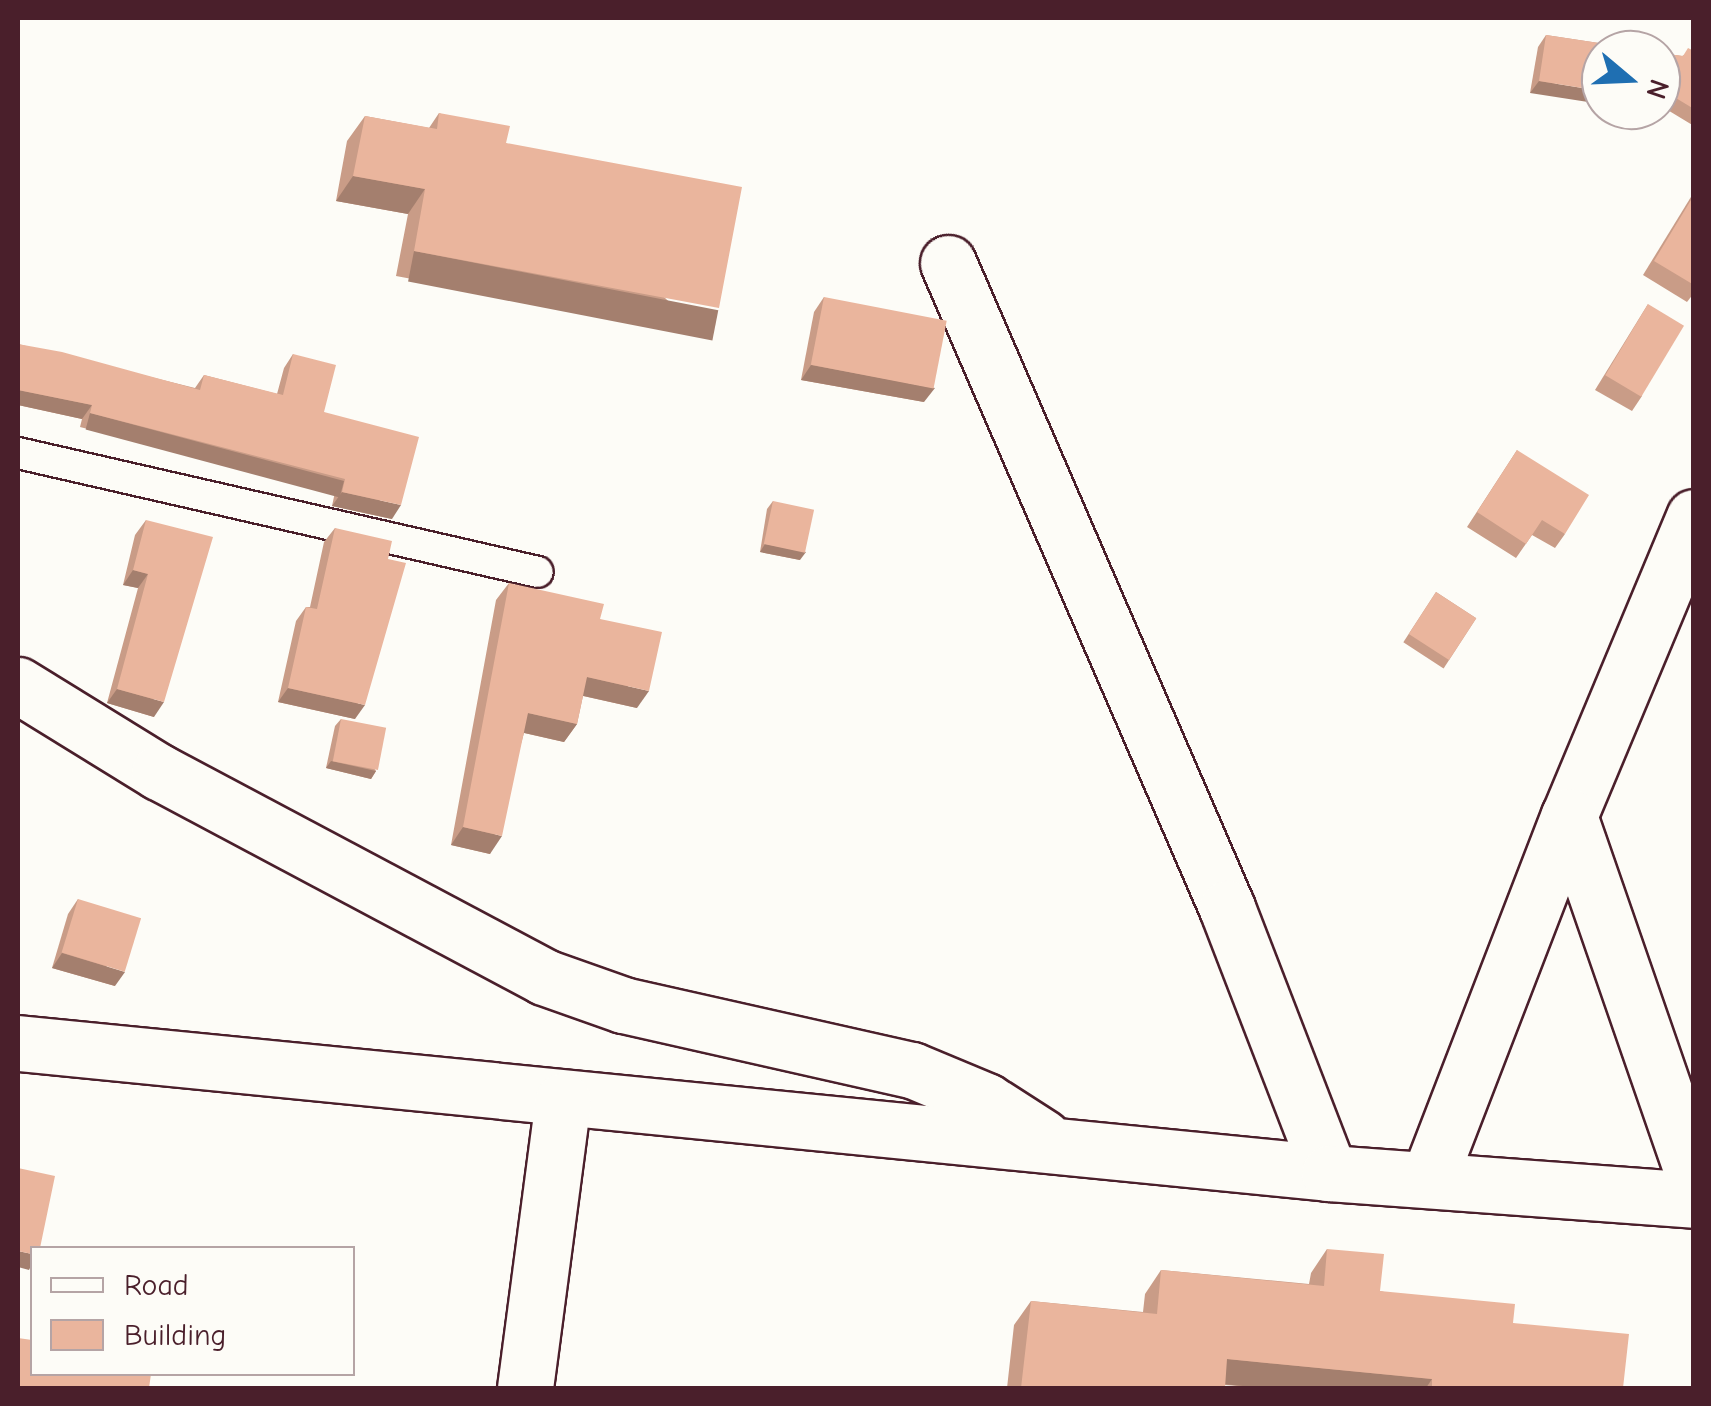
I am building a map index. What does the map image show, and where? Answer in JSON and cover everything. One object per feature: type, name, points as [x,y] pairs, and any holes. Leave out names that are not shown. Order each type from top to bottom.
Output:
[{"type":"street","points":[[948,262],[1227,908],[1329,1172]]},
{"type":"street","points":[[1430,1178],[1570,816],[1694,517]]},
{"type":"street","points":[[18,685],[159,772],[544,976],[623,1005],[912,1070],[986,1100],[1052,1144]]},
{"type":"street","points":[[1570,816],[1694,1177]]},
{"type":"street","points":[[18,1043],[563,1100],[1329,1172],[1694,1200]]},
{"type":"street","points":[[525,1388],[563,1100]]},
{"type":"lane","points":[[18,452],[538,572]]},
{"type":"building","points":[[1546,35],[1581,40],[1581,88],[1539,81]]},
{"type":"building","points":[[1688,48],[1694,51],[1694,109],[1681,101],[1683,56]]},
{"type":"building","points":[[439,113],[510,126],[506,143],[742,187],[719,308],[414,251],[425,189],[353,176],[365,116],[437,129]]},
{"type":"building","points":[[1694,195],[1694,285],[1654,261]]},
{"type":"building","points":[[824,297],[947,321],[934,389],[811,365]]},
{"type":"building","points":[[1648,304],[1684,326],[1641,397],[1605,375]]},
{"type":"building","points":[[18,344],[62,352],[200,390],[204,375],[283,395],[293,354],[336,365],[324,412],[419,437],[401,505],[342,492],[345,479],[90,413],[92,405],[18,390]]},
{"type":"building","points":[[1517,450],[1589,495],[1565,534],[1542,520],[1526,544],[1477,512]]},
{"type":"building","points":[[773,501],[814,510],[805,553],[764,544]]},
{"type":"building","points":[[146,520],[213,537],[164,702],[117,689],[148,574],[133,570]]},
{"type":"building","points":[[335,528],[392,541],[388,559],[406,563],[365,705],[288,688],[306,607],[317,609]]},
{"type":"building","points":[[509,583],[604,604],[600,619],[662,632],[649,691],[587,677],[577,724],[528,713],[502,836],[463,827]]},
{"type":"building","points":[[1436,592],[1476,618],[1449,660],[1409,634]]},
{"type":"building","points":[[341,719],[386,728],[378,770],[333,761]]},
{"type":"building","points":[[78,899],[141,918],[125,972],[62,953]]},
{"type":"building","points":[[18,1168],[55,1176],[40,1246],[30,1246],[30,1254],[18,1251]]},
{"type":"building","points":[[1327,1249],[1384,1254],[1380,1291],[1515,1304],[1513,1323],[1629,1334],[1623,1388],[1432,1388],[1432,1379],[1227,1359],[1225,1388],[1021,1388],[1031,1301],[1157,1314],[1161,1270],[1324,1286]]},
{"type":"building","points":[[18,1338],[30,1340],[30,1376],[151,1376],[149,1388],[18,1388]]}]
